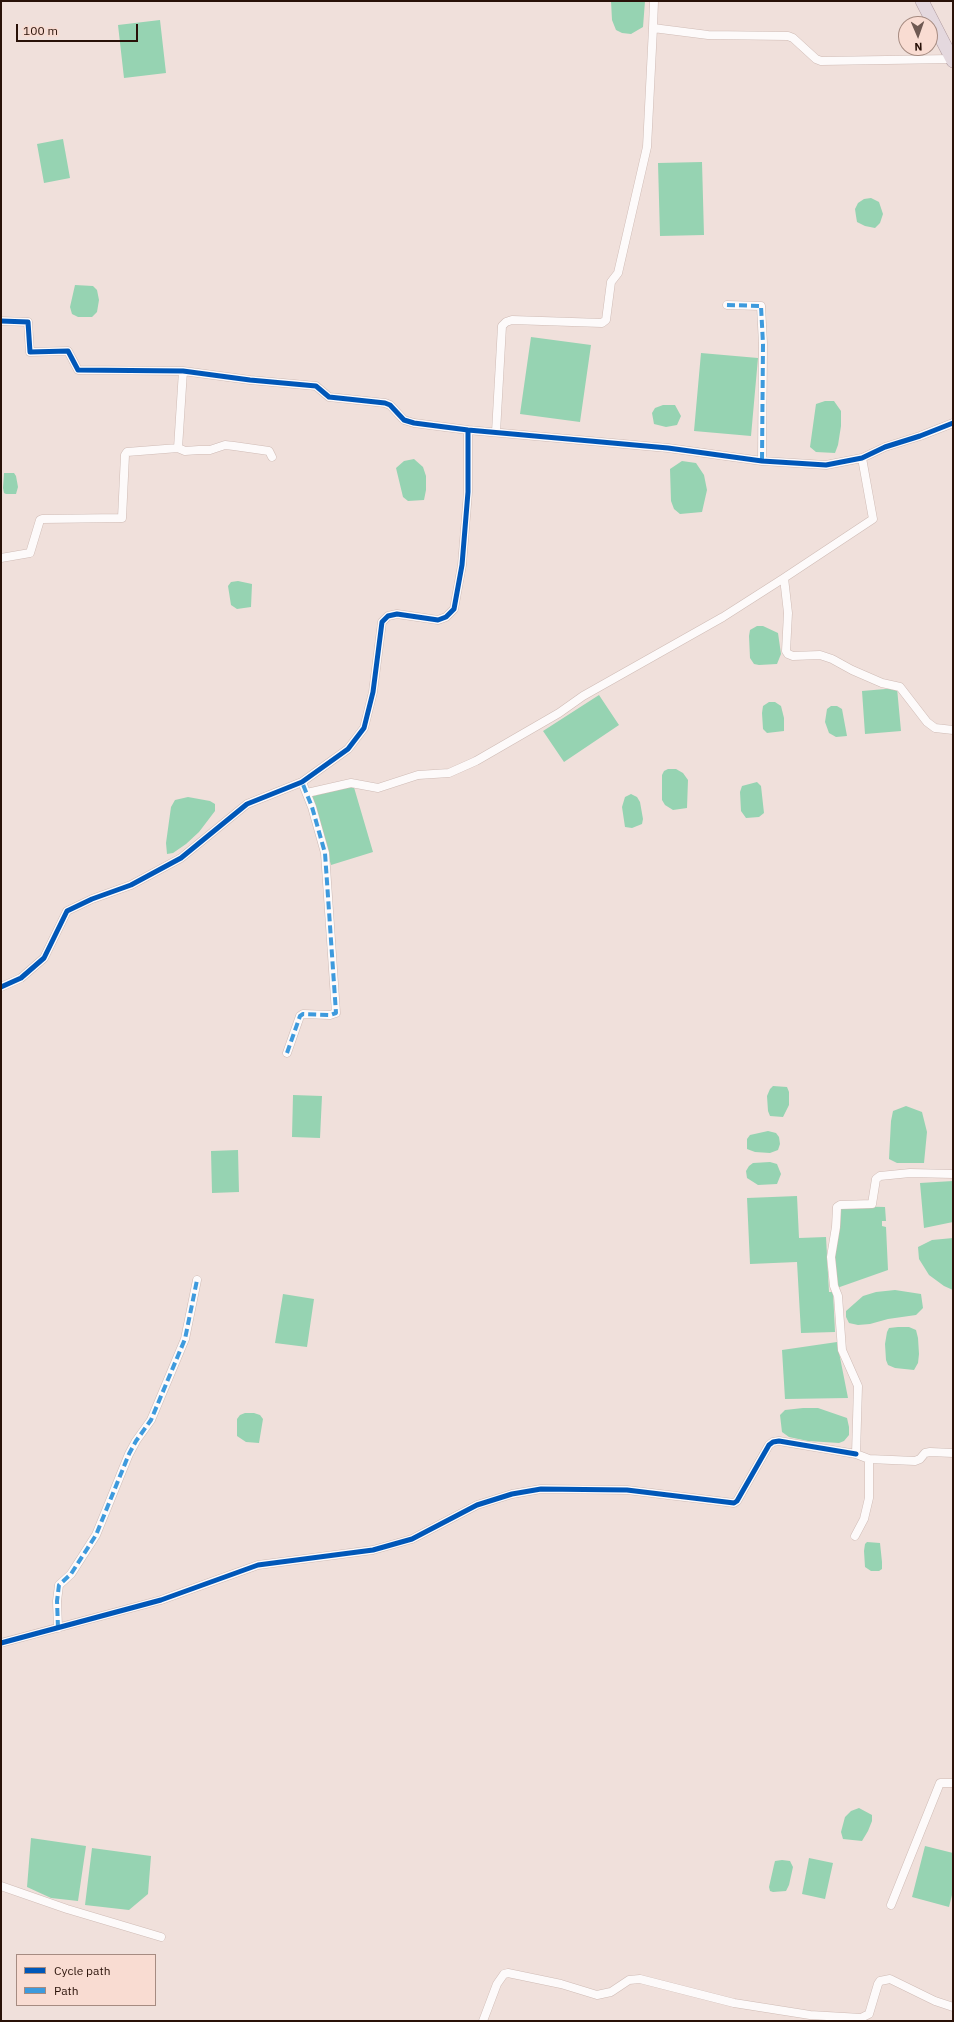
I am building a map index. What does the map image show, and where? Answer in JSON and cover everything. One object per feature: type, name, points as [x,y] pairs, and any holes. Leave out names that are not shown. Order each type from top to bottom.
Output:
[{"type":"highway","points":[[922,1],[952,60]]},
{"type":"street","points":[[496,432],[502,326],[506,322],[512,320],[602,323],[606,320],[611,282],[618,273],[646,147],[654,1]]},
{"type":"street","points":[[653,28],[708,35],[788,36],[793,38],[816,59],[821,61],[952,60]]},
{"type":"street","points":[[727,305],[761,306],[763,344],[762,461]]},
{"type":"street","points":[[1,321],[28,322],[30,352],[68,351],[78,370],[183,371],[250,380],[316,386],[329,397],[390,405],[404,420],[414,423],[468,430],[668,448],[762,461],[826,466],[862,458],[885,447],[920,436],[953,423]]},
{"type":"street","points":[[178,448],[183,371]]},
{"type":"street","points":[[1,987],[21,978],[44,958],[67,911],[92,899],[131,885],[181,858],[247,804],[302,782],[348,749],[364,728],[373,692],[382,622],[388,616],[397,614],[438,620],[446,617],[454,609],[462,565],[468,492],[468,430]]},
{"type":"street","points":[[1,558],[30,553],[38,523],[42,519],[122,518],[125,455],[127,452],[178,448],[185,450],[210,450],[225,445],[270,451],[272,457]]},
{"type":"street","points":[[307,793],[351,782],[367,787],[383,787],[418,775],[449,773],[476,761],[559,713],[583,696],[723,617],[873,519],[862,458]]},
{"type":"street","points":[[784,578],[788,613],[786,651],[788,654],[793,656],[820,655],[832,659],[852,670],[882,683],[900,687],[927,722],[935,728],[953,730]]},
{"type":"street","points":[[287,1053],[300,1016],[303,1014],[330,1015],[336,1013],[325,853],[307,793],[302,782]]},
{"type":"street","points":[[856,1454],[858,1386],[842,1350],[838,1296],[834,1286],[831,1257],[836,1227],[837,1207],[840,1205],[872,1204],[876,1179],[880,1176],[910,1173],[953,1174]]},
{"type":"street","points":[[58,1628],[57,1601],[59,1585],[71,1574],[96,1535],[129,1454],[151,1420],[185,1339],[197,1280]]},
{"type":"street","points":[[1,1643],[161,1600],[258,1565],[373,1550],[412,1539],[477,1505],[512,1494],[541,1489],[627,1490],[734,1503],[737,1501],[769,1445],[773,1442],[779,1441],[856,1454],[869,1458],[915,1461],[920,1459],[925,1453],[953,1453]]},
{"type":"street","points":[[855,1536],[864,1519],[869,1498],[869,1458]]},
{"type":"street","points":[[891,1905],[940,1783],[953,1783]]},
{"type":"street","points":[[1,1886],[66,1909],[161,1937]]},
{"type":"street","points":[[483,2021],[497,1984],[504,1974],[508,1973],[561,1984],[597,1995],[611,1992],[629,1980],[640,1979],[734,2003],[810,2015],[861,2018],[869,2014],[880,1981],[890,1979],[935,2001],[953,2007]]},
{"type":"shaded area","points":[[611,1],[645,1],[643,27],[631,34],[622,33],[616,30],[612,20]]},
{"type":"shaded area","points":[[160,20],[166,73],[124,78],[118,25]]},
{"type":"shaded area","points":[[63,139],[70,178],[44,183],[37,144]]},
{"type":"shaded area","points":[[702,162],[704,235],[660,236],[658,163]]},
{"type":"shaded area","points":[[871,198],[879,202],[883,214],[880,223],[875,228],[865,226],[857,222],[855,209],[858,203],[864,199]]},
{"type":"shaded area","points":[[75,285],[93,286],[97,290],[99,300],[97,312],[92,317],[78,317],[72,314],[70,307]]},
{"type":"shaded area","points":[[531,337],[591,345],[580,422],[520,414]]},
{"type":"shaded area","points":[[701,353],[758,358],[751,436],[694,431]]},
{"type":"shaded area","points":[[825,401],[834,401],[841,411],[841,426],[835,453],[816,452],[810,447],[816,404]]},
{"type":"shaded area","points":[[663,405],[675,405],[681,416],[677,425],[666,427],[654,424],[652,413],[655,408]]},
{"type":"shaded area","points":[[414,459],[423,467],[426,476],[426,490],[424,500],[408,501],[403,497],[396,468],[404,461]]},
{"type":"shaded area","points":[[682,461],[696,463],[704,475],[707,490],[702,512],[680,514],[674,509],[671,501],[670,469]]},
{"type":"shaded area","points":[[4,473],[14,473],[16,476],[18,487],[16,494],[4,493]]},
{"type":"shaded area","points":[[238,581],[252,584],[251,607],[237,609],[231,605],[228,586],[231,582]]},
{"type":"shaded area","points":[[757,626],[763,626],[778,633],[781,654],[777,664],[754,664],[750,658],[750,630]]},
{"type":"shaded area","points":[[897,688],[901,731],[865,734],[862,691]]},
{"type":"shaded area","points":[[599,695],[619,725],[564,762],[543,731]]},
{"type":"shaded area","points":[[769,702],[775,702],[781,706],[784,718],[784,731],[767,733],[763,729],[763,706]]},
{"type":"shaded area","points":[[831,706],[837,706],[842,709],[847,736],[836,737],[829,733],[825,722],[827,709]]},
{"type":"shaded area","points":[[668,769],[676,769],[683,773],[688,780],[687,808],[673,810],[665,805],[662,800],[662,775],[664,771]]},
{"type":"shaded area","points":[[757,782],[761,786],[764,813],[759,817],[746,818],[741,811],[740,792],[742,786]]},
{"type":"shaded area","points":[[353,784],[373,852],[331,865],[310,797]]},
{"type":"shaded area","points":[[631,794],[637,797],[640,802],[643,819],[642,824],[632,828],[625,827],[622,807],[625,797]]},
{"type":"shaded area","points":[[188,797],[210,801],[215,804],[215,811],[199,832],[186,844],[173,853],[167,854],[166,843],[171,807],[175,800]]},
{"type":"shaded area","points":[[773,1086],[787,1087],[789,1092],[789,1105],[783,1117],[770,1116],[768,1111],[767,1096]]},
{"type":"shaded area","points":[[293,1095],[322,1096],[320,1138],[292,1137]]},
{"type":"shaded area","points":[[906,1106],[922,1112],[927,1132],[924,1163],[897,1163],[889,1159],[893,1111]]},
{"type":"shaded area","points":[[768,1131],[776,1133],[779,1137],[780,1144],[778,1150],[770,1153],[755,1152],[747,1149],[747,1139],[750,1135]]},
{"type":"shaded area","points":[[238,1150],[239,1192],[212,1193],[211,1151]]},
{"type":"shaded area","points":[[770,1162],[777,1164],[781,1174],[777,1184],[758,1185],[747,1178],[746,1171],[753,1163]]},
{"type":"shaded area","points":[[953,1181],[953,1222],[924,1228],[920,1183]]},
{"type":"shaded area","points":[[797,1196],[799,1238],[826,1237],[829,1292],[833,1292],[835,1332],[801,1333],[797,1262],[750,1264],[747,1198]]},
{"type":"shaded area","points":[[840,1206],[885,1207],[886,1221],[882,1221],[882,1226],[886,1227],[888,1270],[837,1288],[834,1258]]},
{"type":"shaded area","points":[[953,1238],[953,1290],[944,1286],[929,1275],[919,1259],[918,1247],[932,1240]]},
{"type":"shaded area","points":[[895,1290],[921,1294],[923,1308],[916,1315],[888,1319],[870,1324],[858,1325],[849,1323],[846,1317],[846,1311],[863,1296],[876,1292]]},
{"type":"shaded area","points":[[283,1294],[314,1299],[307,1347],[275,1343]]},
{"type":"shaded area","points":[[909,1327],[916,1330],[919,1354],[918,1363],[914,1370],[895,1368],[888,1365],[886,1360],[885,1344],[887,1332],[889,1328]]},
{"type":"shaded area","points":[[837,1342],[848,1398],[785,1399],[782,1350]]},
{"type":"shaded area","points":[[818,1408],[847,1418],[849,1435],[844,1441],[839,1443],[808,1441],[789,1437],[782,1432],[780,1415],[785,1410]]},
{"type":"shaded area","points":[[245,1413],[260,1415],[263,1419],[259,1443],[246,1442],[237,1436],[237,1419],[240,1415]]},
{"type":"shaded area","points":[[867,1542],[880,1543],[882,1569],[879,1571],[871,1571],[865,1567],[864,1551],[865,1544]]},
{"type":"shaded area","points":[[859,1808],[872,1815],[872,1821],[868,1831],[862,1841],[843,1839],[841,1832],[845,1817],[851,1811]]},
{"type":"shaded area","points":[[31,1838],[86,1846],[78,1901],[51,1898],[27,1887]]},
{"type":"shaded area","points":[[925,1846],[953,1853],[953,1891],[949,1907],[912,1897]]},
{"type":"shaded area","points":[[92,1848],[151,1856],[148,1894],[129,1910],[85,1905]]},
{"type":"shaded area","points":[[809,1858],[833,1863],[825,1899],[802,1894]]},
{"type":"shaded area","points":[[775,1861],[790,1861],[793,1867],[789,1885],[786,1891],[770,1891],[769,1887]]},
{"type":"marked path","points":[[727,305],[761,306],[763,344],[762,461]]},
{"type":"marked path","points":[[287,1053],[300,1016],[303,1014],[330,1015],[336,1013],[325,853],[312,807],[302,782]]},
{"type":"marked path","points":[[58,1628],[57,1601],[59,1585],[71,1574],[96,1535],[129,1454],[151,1420],[185,1339],[197,1280]]},
{"type":"cycle path","points":[[1,321],[28,322],[30,352],[68,351],[78,370],[183,371],[250,380],[316,386],[329,397],[385,403],[390,405],[404,420],[414,423],[468,430],[668,448],[762,461],[826,465],[862,458],[885,447],[920,436],[953,423]]},
{"type":"cycle path","points":[[1,987],[21,978],[44,958],[67,911],[92,899],[131,885],[181,858],[247,804],[302,782],[348,749],[364,728],[373,692],[382,622],[388,616],[397,614],[438,620],[446,617],[454,609],[462,565],[468,492],[468,430]]},
{"type":"cycle path","points":[[1,1643],[161,1600],[258,1565],[373,1550],[412,1539],[477,1505],[512,1494],[541,1489],[627,1490],[734,1503],[737,1501],[769,1445],[773,1442],[779,1441],[856,1454]]}]
